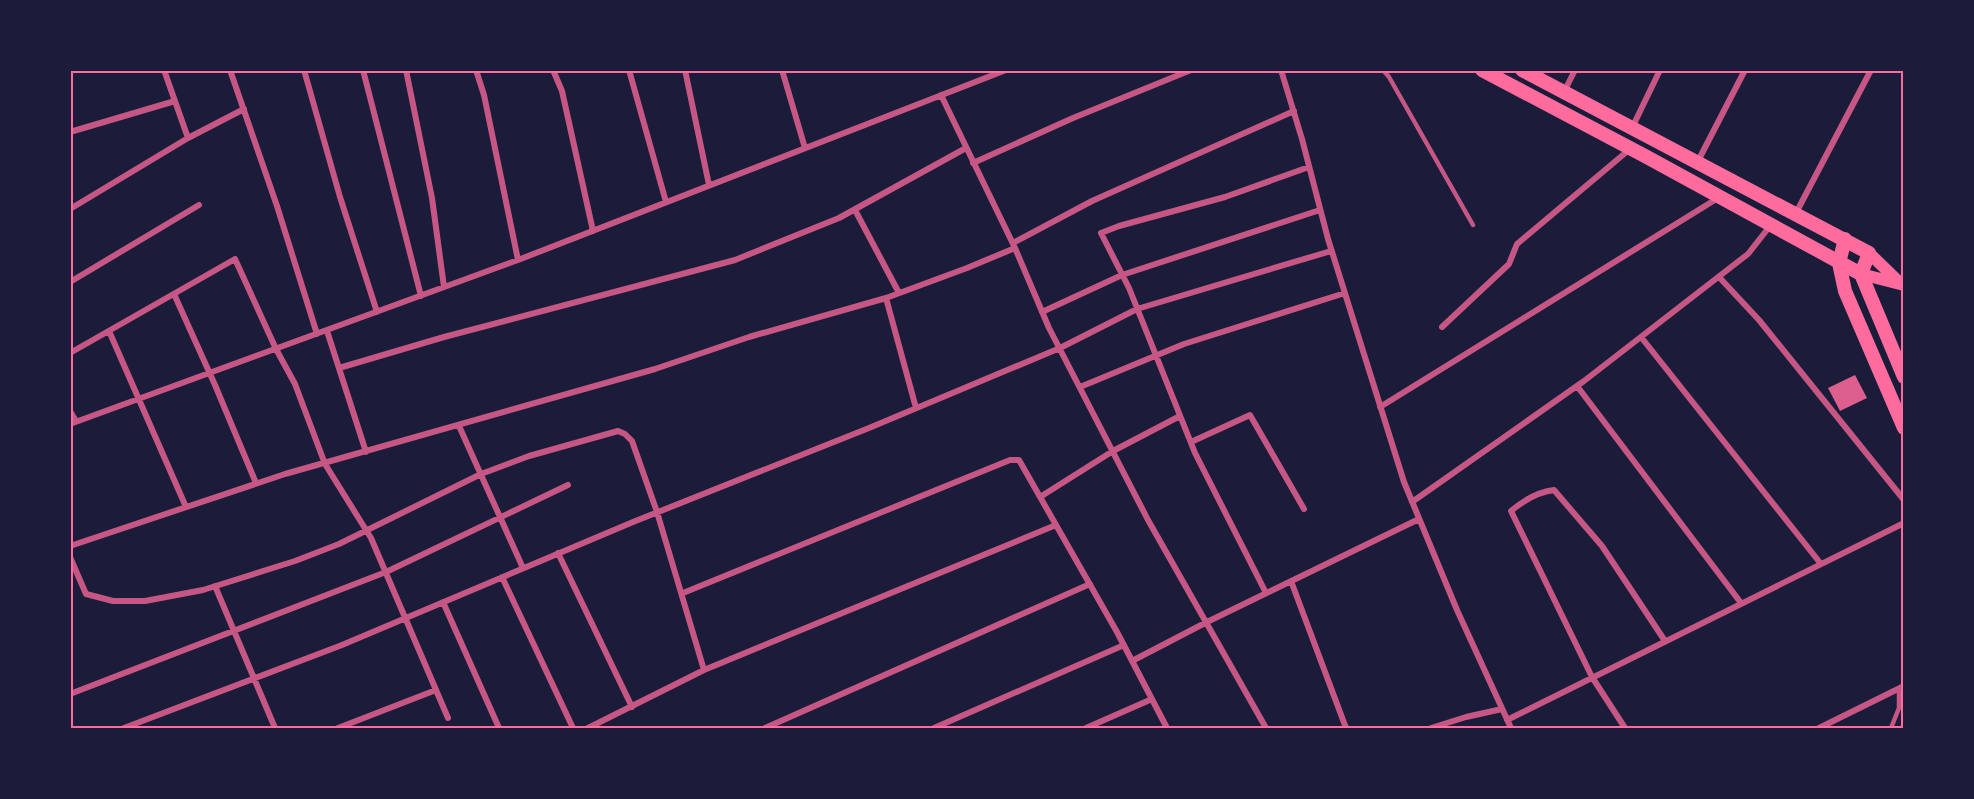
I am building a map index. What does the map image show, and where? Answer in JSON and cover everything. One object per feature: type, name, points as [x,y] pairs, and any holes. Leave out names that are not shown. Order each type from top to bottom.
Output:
[{"type":"main road","points":[[1482,70],[1839,263],[1861,274],[1902,284]]},
{"type":"main road","points":[[1522,70],[1845,239],[1869,253],[1902,284]]},
{"type":"main road","points":[[1845,239],[1839,263],[1845,291],[1904,428]]},
{"type":"main road","points":[[1869,253],[1861,274],[1904,377]]},
{"type":"street","points":[[164,70],[188,138]]},
{"type":"street","points":[[230,70],[317,334]]},
{"type":"street","points":[[304,70],[376,312]]},
{"type":"street","points":[[363,70],[421,296]]},
{"type":"street","points":[[406,70],[432,198],[444,287]]},
{"type":"street","points":[[476,70],[484,95],[518,260]]},
{"type":"street","points":[[553,70],[562,91],[593,231]]},
{"type":"street","points":[[629,70],[666,202]]},
{"type":"street","points":[[685,70],[709,185]]},
{"type":"street","points":[[782,70],[805,148]]},
{"type":"street","points":[[979,70],[982,80]]},
{"type":"street","points":[[70,411],[73,422],[327,331],[518,260],[1006,70]]},
{"type":"street","points":[[973,163],[1073,118],[1191,70]]},
{"type":"street","points":[[1281,70],[1331,251],[1404,482],[1456,610],[1510,729]]},
{"type":"street","points":[[1563,92],[1575,70]]},
{"type":"street","points":[[1632,128],[1660,70]]},
{"type":"street","points":[[1697,163],[1745,70]]},
{"type":"street","points":[[1796,214],[1871,70]]},
{"type":"street","points":[[941,95],[1014,245],[1042,312],[1113,452],[1148,520],[1266,729]]},
{"type":"street","points":[[70,132],[175,100]]},
{"type":"street","points":[[70,209],[188,138],[244,109]]},
{"type":"street","points":[[70,546],[256,483],[655,369],[749,337],[886,298],[967,268],[1014,245],[1092,201],[1294,111]]},
{"type":"street","points":[[339,368],[444,337],[735,260],[839,219],[966,148]]},
{"type":"street","points":[[1442,327],[1509,264],[1517,244],[1631,149]]},
{"type":"street","points":[[1266,593],[1191,442],[1137,309],[1101,232],[1226,197],[1309,166]]},
{"type":"street","points":[[1380,407],[1719,198]]},
{"type":"street","points":[[70,282],[199,205]]},
{"type":"street","points":[[855,210],[899,293]]},
{"type":"street","points":[[1042,312],[1122,275],[1320,210]]},
{"type":"street","points":[[1412,502],[1577,386],[1719,277],[1748,254],[1770,226]]},
{"type":"street","points":[[124,729],[342,645],[657,512],[916,408],[1060,348],[1137,309],[1331,251]]},
{"type":"street","points":[[70,352],[235,259],[276,349],[295,384],[325,464],[367,531],[448,718]]},
{"type":"street","points":[[1719,277],[1760,320],[1904,500]]},
{"type":"street","points":[[1080,387],[1215,334],[1345,293]]},
{"type":"street","points":[[174,294],[256,483]]},
{"type":"street","points":[[886,298],[916,408]]},
{"type":"street","points":[[109,331],[186,507]]},
{"type":"street","points":[[327,331],[366,452]]},
{"type":"street","points":[[1641,337],[1821,564]]},
{"type":"street","points":[[1577,386],[1741,603]]},
{"type":"street","points":[[1191,442],[1250,415],[1304,509]]},
{"type":"street","points":[[1040,497],[1113,452],[1180,416]]},
{"type":"street","points":[[459,426],[523,568]]},
{"type":"street","points":[[70,556],[86,594],[112,601],[145,601],[215,586],[295,561],[367,531],[481,474],[539,452],[618,431],[632,441],[683,593],[704,670]]},
{"type":"street","points":[[683,593],[1010,460],[1018,460],[1124,645],[1167,729]]},
{"type":"street","points":[[70,694],[386,572],[568,485]]},
{"type":"street","points":[[1625,729],[1592,677],[1511,511],[1542,491],[1554,490],[1602,546],[1665,641]]},
{"type":"street","points":[[1132,661],[1419,519]]},
{"type":"street","points":[[1506,720],[1904,522]]},
{"type":"street","points":[[588,729],[704,670],[1056,525]]},
{"type":"street","points":[[558,553],[632,707]]},
{"type":"street","points":[[502,577],[573,729]]},
{"type":"street","points":[[1291,581],[1346,729]]},
{"type":"street","points":[[765,729],[1090,584]]},
{"type":"street","points":[[215,586],[275,729]]},
{"type":"street","points":[[443,602],[499,729]]},
{"type":"street","points":[[934,729],[1124,645]]},
{"type":"street","points":[[1819,729],[1901,687]]},
{"type":"street","points":[[338,729],[436,690]]},
{"type":"street","points":[[1086,729],[1152,699]]},
{"type":"street","points":[[1431,729],[1466,717],[1502,710]]},
{"type":"lane","points":[[1383,70],[1473,225]]},
{"type":"lane","points":[[1891,729],[1899,708],[1901,687]]},
{"type":"building","points":[[1855,375],[1867,398],[1840,411],[1828,388]]}]
